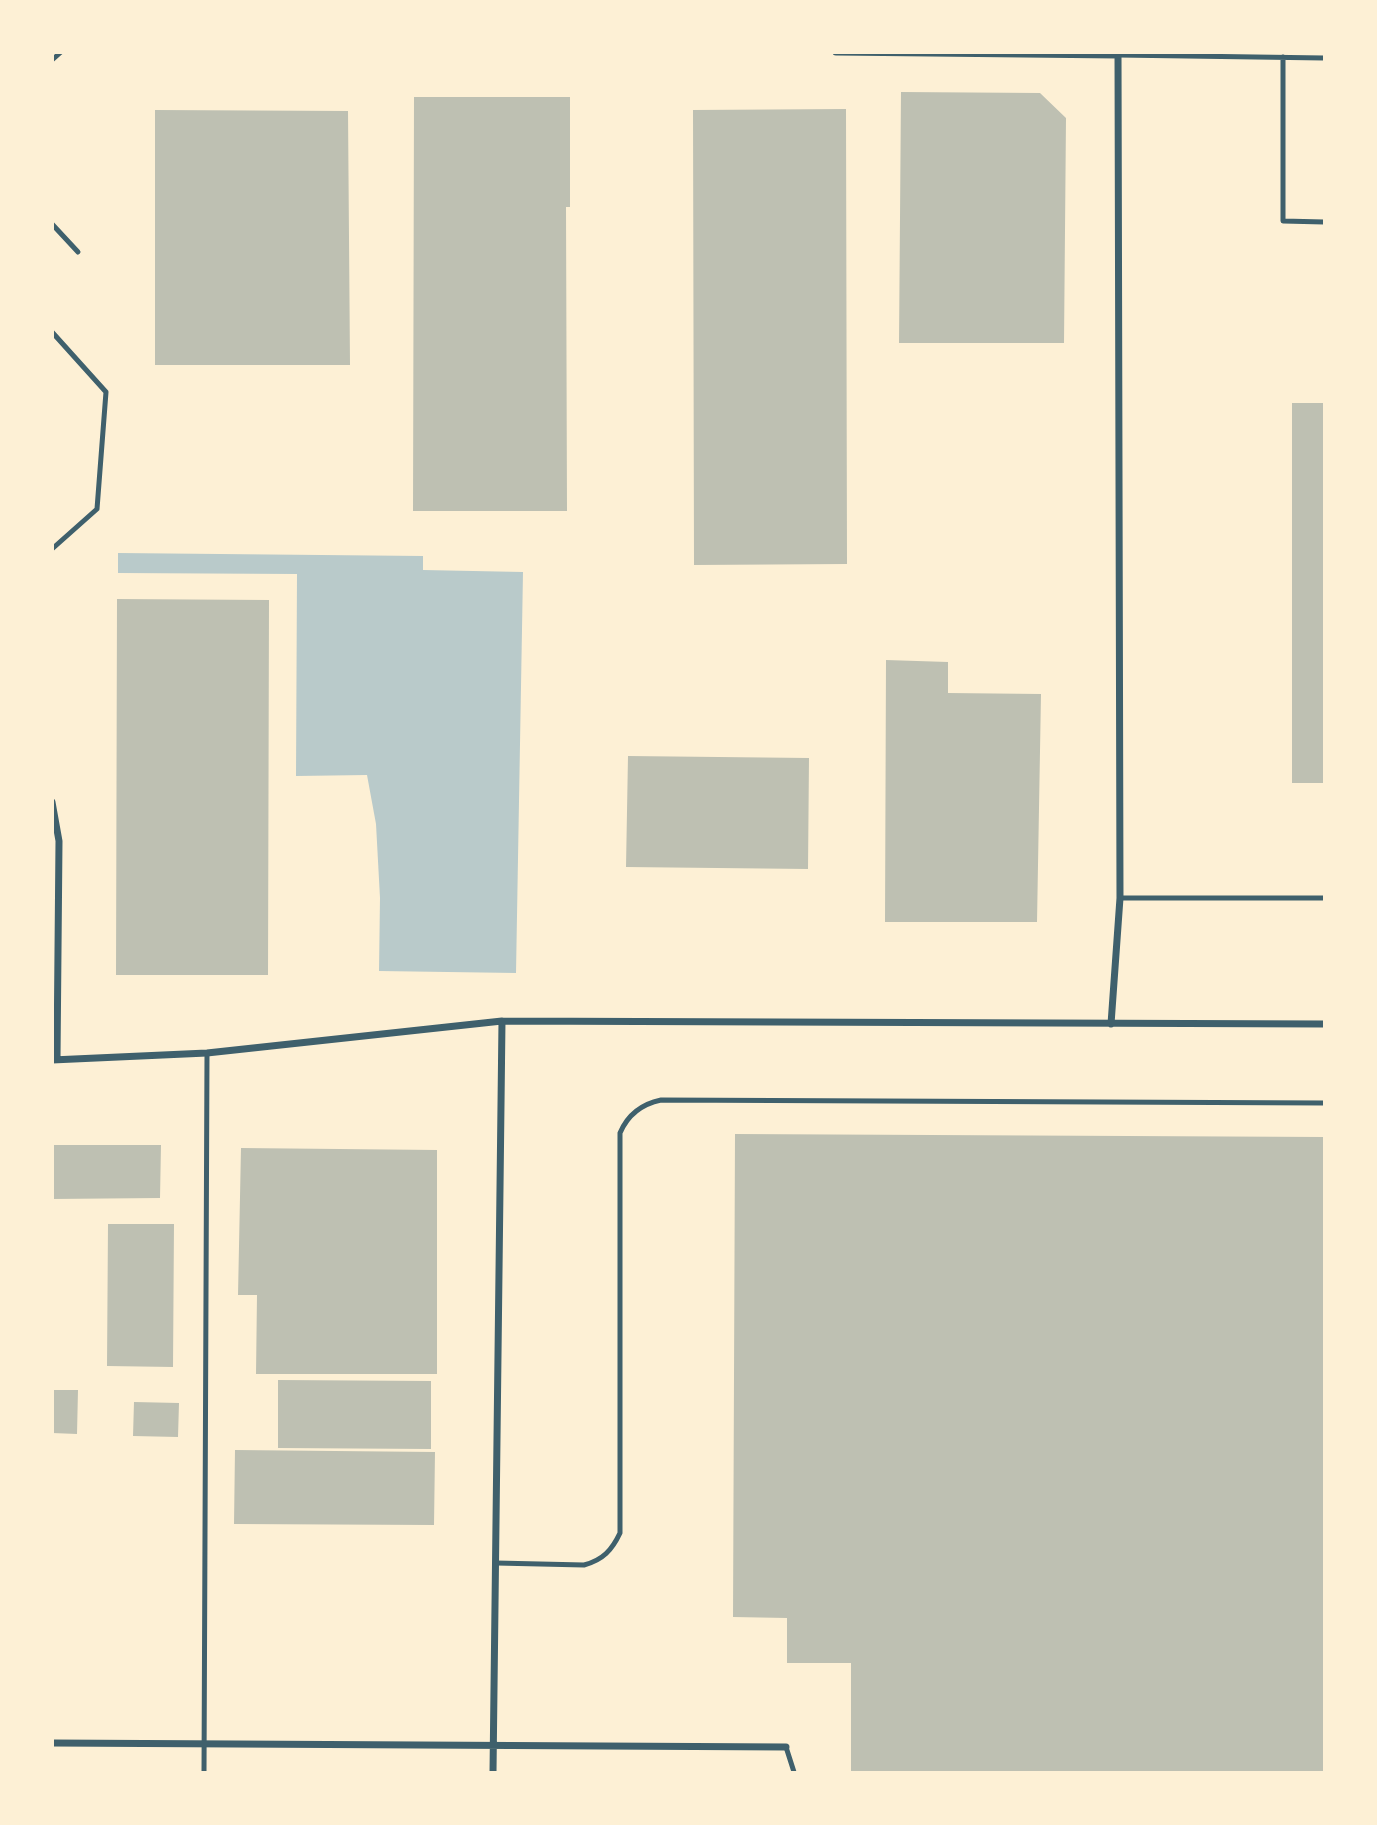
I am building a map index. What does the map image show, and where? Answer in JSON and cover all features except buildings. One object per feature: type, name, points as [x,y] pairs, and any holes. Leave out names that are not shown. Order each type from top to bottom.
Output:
[{"type":"street","points":[[836,52],[1118,54],[1120,898],[1111,1024]]},
{"type":"street","points":[[52,802],[59,841],[55,1060],[207,1053],[502,1021],[1325,1024]]},
{"type":"street","points":[[493,1773],[502,1021]]},
{"type":"street","points":[[52,1743],[786,1747]]},
{"type":"lane","points":[[52,60],[61,52]]},
{"type":"lane","points":[[1118,54],[1325,58]]},
{"type":"lane","points":[[1283,57],[1283,221],[1325,222]]},
{"type":"lane","points":[[52,224],[78,252]]},
{"type":"lane","points":[[52,332],[106,392],[97,509],[52,550]]},
{"type":"lane","points":[[1120,898],[1325,898]]},
{"type":"lane","points":[[204,1773],[207,1053]]},
{"type":"lane","points":[[496,1563],[584,1565],[606,1555],[620,1533],[620,1133],[625,1121],[649,1102],[1325,1102]]},
{"type":"lane","points":[[786,1747],[794,1773]]},
{"type":"shaded area","points":[[118,553],[423,556],[423,570],[523,572],[516,973],[379,971],[380,898],[376,824],[367,775],[296,776],[297,574],[118,573]]}]
